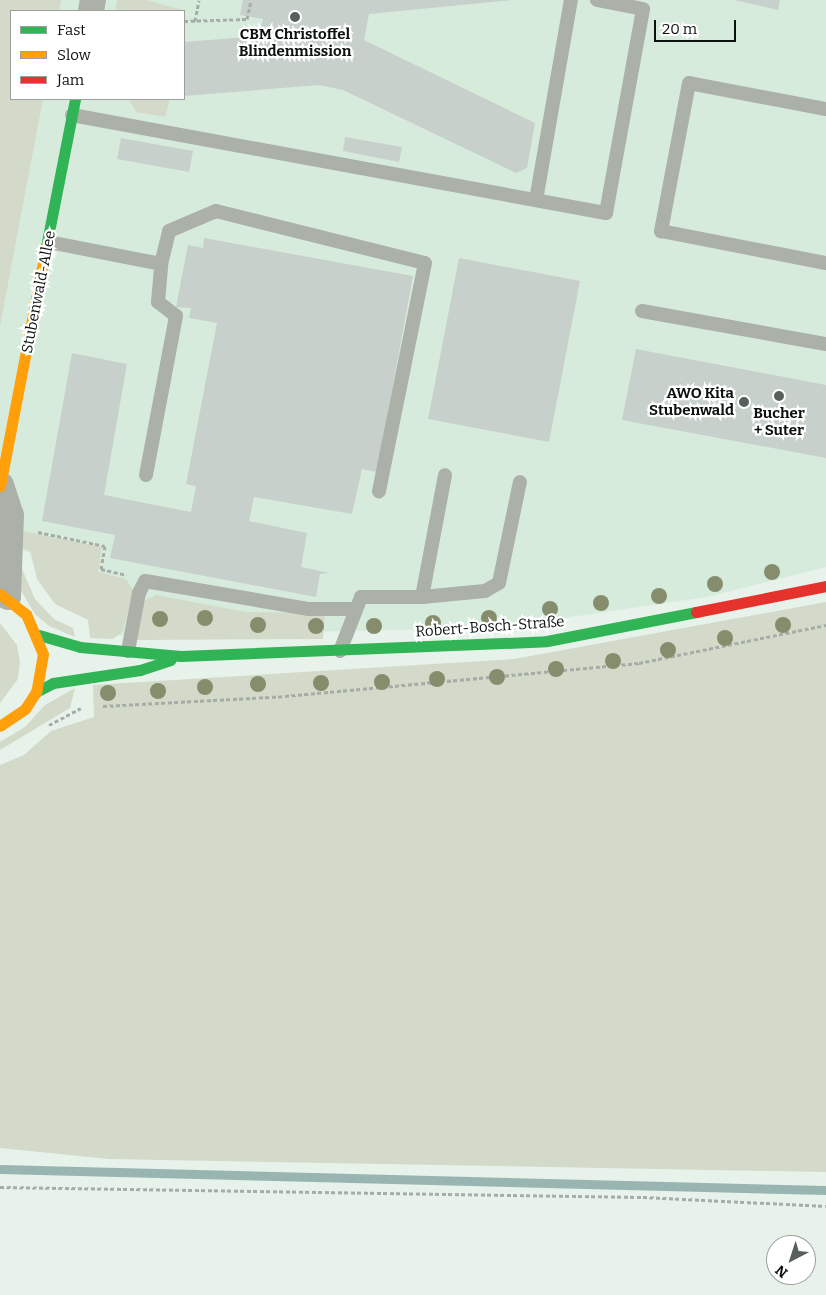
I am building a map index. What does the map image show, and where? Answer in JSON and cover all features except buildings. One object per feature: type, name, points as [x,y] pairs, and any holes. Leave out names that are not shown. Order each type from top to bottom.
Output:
[{"type":"street","name":"Stubenwald-Allee","points":[[4,596],[11,515],[0,485],[49,242],[75,100]]},
{"type":"street","name":"Robert-Bosch-Straße","points":[[39,635],[56,643],[181,656],[340,651],[547,640],[826,586]]},
{"type":"street","name":"Robert-Bosch-Straße","points":[[0,726],[24,709],[36,692],[42,664],[39,635],[26,614],[4,596]]},
{"type":"street","name":"Robert-Bosch-Straße","points":[[36,692],[53,683],[140,670],[181,656]]},
{"type":"lane","points":[[536,200],[572,0]]},
{"type":"lane","points":[[72,115],[606,213],[643,9],[597,0]]},
{"type":"lane","points":[[826,109],[689,83],[661,231],[826,262]]},
{"type":"lane","points":[[146,475],[176,316],[158,302],[161,264],[169,231],[216,211],[425,263],[379,491]]},
{"type":"lane","points":[[49,242],[161,264]]},
{"type":"lane","points":[[642,312],[826,344]]},
{"type":"lane","points":[[422,598],[445,475]]},
{"type":"lane","points":[[340,651],[353,609],[361,596],[372,594],[386,599],[422,598],[485,591],[499,583],[520,482]]},
{"type":"lane","points":[[128,651],[139,593],[146,581],[308,609],[353,609]]},
{"type":"path","points":[[194,20],[199,0]]},
{"type":"path","points":[[185,21],[246,19],[251,0]]},
{"type":"path","points":[[29,530],[105,546],[101,569],[146,581]]},
{"type":"path","points":[[94,706],[285,696],[639,663],[826,625]]},
{"type":"path","points":[[0,1187],[642,1197],[826,1206]]},
{"type":"shaded area","points":[[0,0],[826,0],[826,567],[707,597],[496,628],[114,636],[38,579],[29,552],[0,545]]},
{"type":"shaded area","points":[[0,0],[61,0],[59,10],[10,10],[10,100],[43,100],[0,326]]},
{"type":"shaded area","points":[[117,0],[146,0],[182,10],[115,10]]},
{"type":"shaded area","points":[[130,100],[170,100],[165,117],[136,112]]},
{"type":"shaded area","points":[[22,531],[102,547],[98,572],[126,579],[133,591],[123,631],[113,639],[90,638],[88,620],[55,604],[37,579],[31,552],[22,548]]},
{"type":"shaded area","points":[[22,569],[35,599],[54,619],[73,628],[75,637],[49,626],[35,614],[17,584]]},
{"type":"shaded area","points":[[156,595],[246,612],[325,613],[323,639],[134,640],[143,601]]},
{"type":"shaded area","points":[[826,602],[826,1172],[109,1159],[0,1148],[0,765],[24,755],[51,731],[94,717],[93,685],[514,659]]},
{"type":"shaded area","points":[[0,623],[17,645],[20,662],[18,679],[0,703]]},
{"type":"shaded area","points":[[75,688],[70,708],[0,750],[0,742],[25,727],[45,705]]},
{"type":"waterway","points":[[0,1169],[826,1190]]},
{"type":"traffic: fast","points":[[46,247],[75,100]]},
{"type":"traffic: fast","points":[[39,635],[80,647],[181,656],[547,641],[696,612]]},
{"type":"traffic: fast","points":[[36,692],[53,683],[140,670],[170,660]]},
{"type":"traffic: slow","points":[[0,486],[46,247]]},
{"type":"traffic: slow","points":[[0,594],[26,614],[43,654],[36,692],[25,709],[0,726]]},
{"type":"traffic: jam","points":[[696,612],[826,586]]},
{"type":"place","name":"CBM Christoffel Blindenmission","points":[[295,17]]},
{"type":"place","name":"Bucher + Suter","points":[[779,396]]},
{"type":"place","name":"AWO Kita Stubenwald","points":[[744,402]]}]
